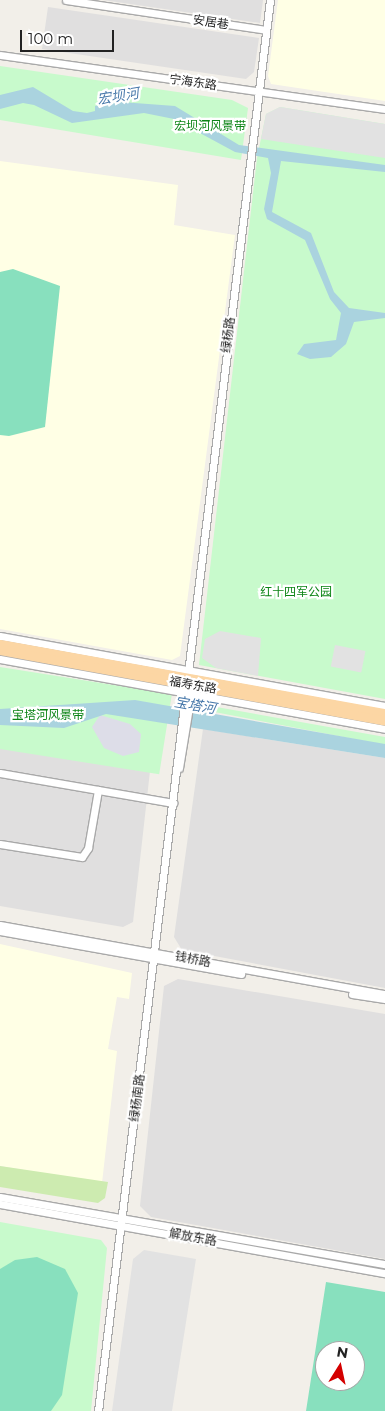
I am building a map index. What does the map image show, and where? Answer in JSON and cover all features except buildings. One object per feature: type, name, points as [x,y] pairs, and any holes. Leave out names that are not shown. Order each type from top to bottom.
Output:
[{"type":"main road","name":"福寿东路","points":[[0,644],[188,686],[385,713]]},
{"type":"main road","name":"福寿东路","points":[[0,650],[385,721]]},
{"type":"street","name":"安居巷","points":[[66,0],[266,30]]},
{"type":"street","name":"绿杨路","points":[[188,686],[249,156],[270,0]]},
{"type":"street","name":"宁海东路","points":[[0,55],[385,109]]},
{"type":"street","points":[[0,636],[188,686],[385,729]]},
{"type":"street","points":[[0,659],[188,686],[385,706]]},
{"type":"street","name":"绿杨南路","points":[[98,1411],[188,686]]},
{"type":"street","points":[[0,774],[173,802]]},
{"type":"street","points":[[0,844],[82,857],[88,848],[98,790]]},
{"type":"street","name":"钱桥路","points":[[0,925],[385,1000]]},
{"type":"street","name":"钱桥路","points":[[0,931],[385,994]]},
{"type":"street","name":"解放东路","points":[[0,1197],[385,1272]]},
{"type":"street","name":"解放东路","points":[[0,1204],[122,1221],[385,1264]]},
{"type":"shaded area","points":[[103,0],[263,0],[260,23]]},
{"type":"shaded area","points":[[278,0],[385,0],[385,101],[271,84],[268,76]]},
{"type":"shaded area","points":[[48,7],[259,38],[254,72],[246,79],[42,49]]},
{"type":"shaded area","points":[[280,107],[385,124],[385,158],[261,139],[266,114]]},
{"type":"shaded area","points":[[0,161],[178,185],[174,225],[235,235],[180,656],[172,660],[0,629]]},
{"type":"shaded area","points":[[220,631],[261,638],[258,676],[216,668],[202,658],[205,639]]},
{"type":"shaded area","points":[[335,645],[365,651],[361,673],[331,667]]},
{"type":"shaded area","points":[[100,715],[130,724],[141,734],[139,752],[123,756],[104,748],[92,727]]},
{"type":"shaded area","points":[[203,729],[385,758],[385,988],[182,950],[174,937]]},
{"type":"shaded area","points":[[0,748],[150,771],[133,922],[123,927],[0,906]]},
{"type":"shaded area","points":[[0,944],[132,973],[129,999],[117,997],[108,1049],[117,1051],[102,1183],[0,1166]]},
{"type":"shaded area","points":[[178,979],[385,1014],[385,1259],[151,1217],[140,1206],[164,986]]},
{"type":"shaded area","points":[[144,1250],[196,1259],[172,1411],[112,1411],[133,1259]]},
{"type":"green space","name":"宏坝河风景带","points":[[0,66],[232,100],[248,108],[241,160],[0,120]]},
{"type":"green space","name":"红十四军公园","points":[[280,107],[385,124],[385,699],[199,665],[257,158],[266,114]]},
{"type":"green space","points":[[13,269],[60,286],[45,427],[9,436],[0,435],[0,272]]},
{"type":"green space","name":"宝塔河风景带","points":[[0,667],[172,694],[159,774],[0,749]]},
{"type":"green space","points":[[205,705],[385,737],[385,745],[204,710]]},
{"type":"green space","points":[[0,1166],[108,1182],[105,1198],[98,1203],[0,1187]]},
{"type":"green space","points":[[0,1222],[101,1240],[107,1248],[91,1411],[0,1411]]},
{"type":"green space","points":[[37,1257],[65,1269],[78,1293],[62,1395],[51,1411],[0,1411],[0,1269],[15,1260]]},
{"type":"green space","points":[[326,1282],[385,1292],[385,1411],[306,1411],[315,1353],[315,1391],[365,1391],[365,1341],[317,1341]]},
{"type":"water","points":[[33,87],[73,111],[87,113],[95,111],[95,106],[121,102],[175,106],[239,145],[385,165],[385,172],[281,161],[272,212],[311,233],[334,292],[349,308],[385,313],[385,318],[354,322],[346,344],[331,357],[310,359],[297,354],[304,344],[336,340],[341,313],[330,299],[305,240],[267,219],[264,209],[271,173],[268,158],[235,152],[174,119],[144,113],[72,123],[34,105],[23,103],[0,109],[0,95]]},
{"type":"water","name":"宝塔河","points":[[135,700],[385,744],[385,758],[106,714],[64,728],[0,725],[0,709]]},
{"type":"water label","name":"宏坝河","points":[[118,96]]}]
